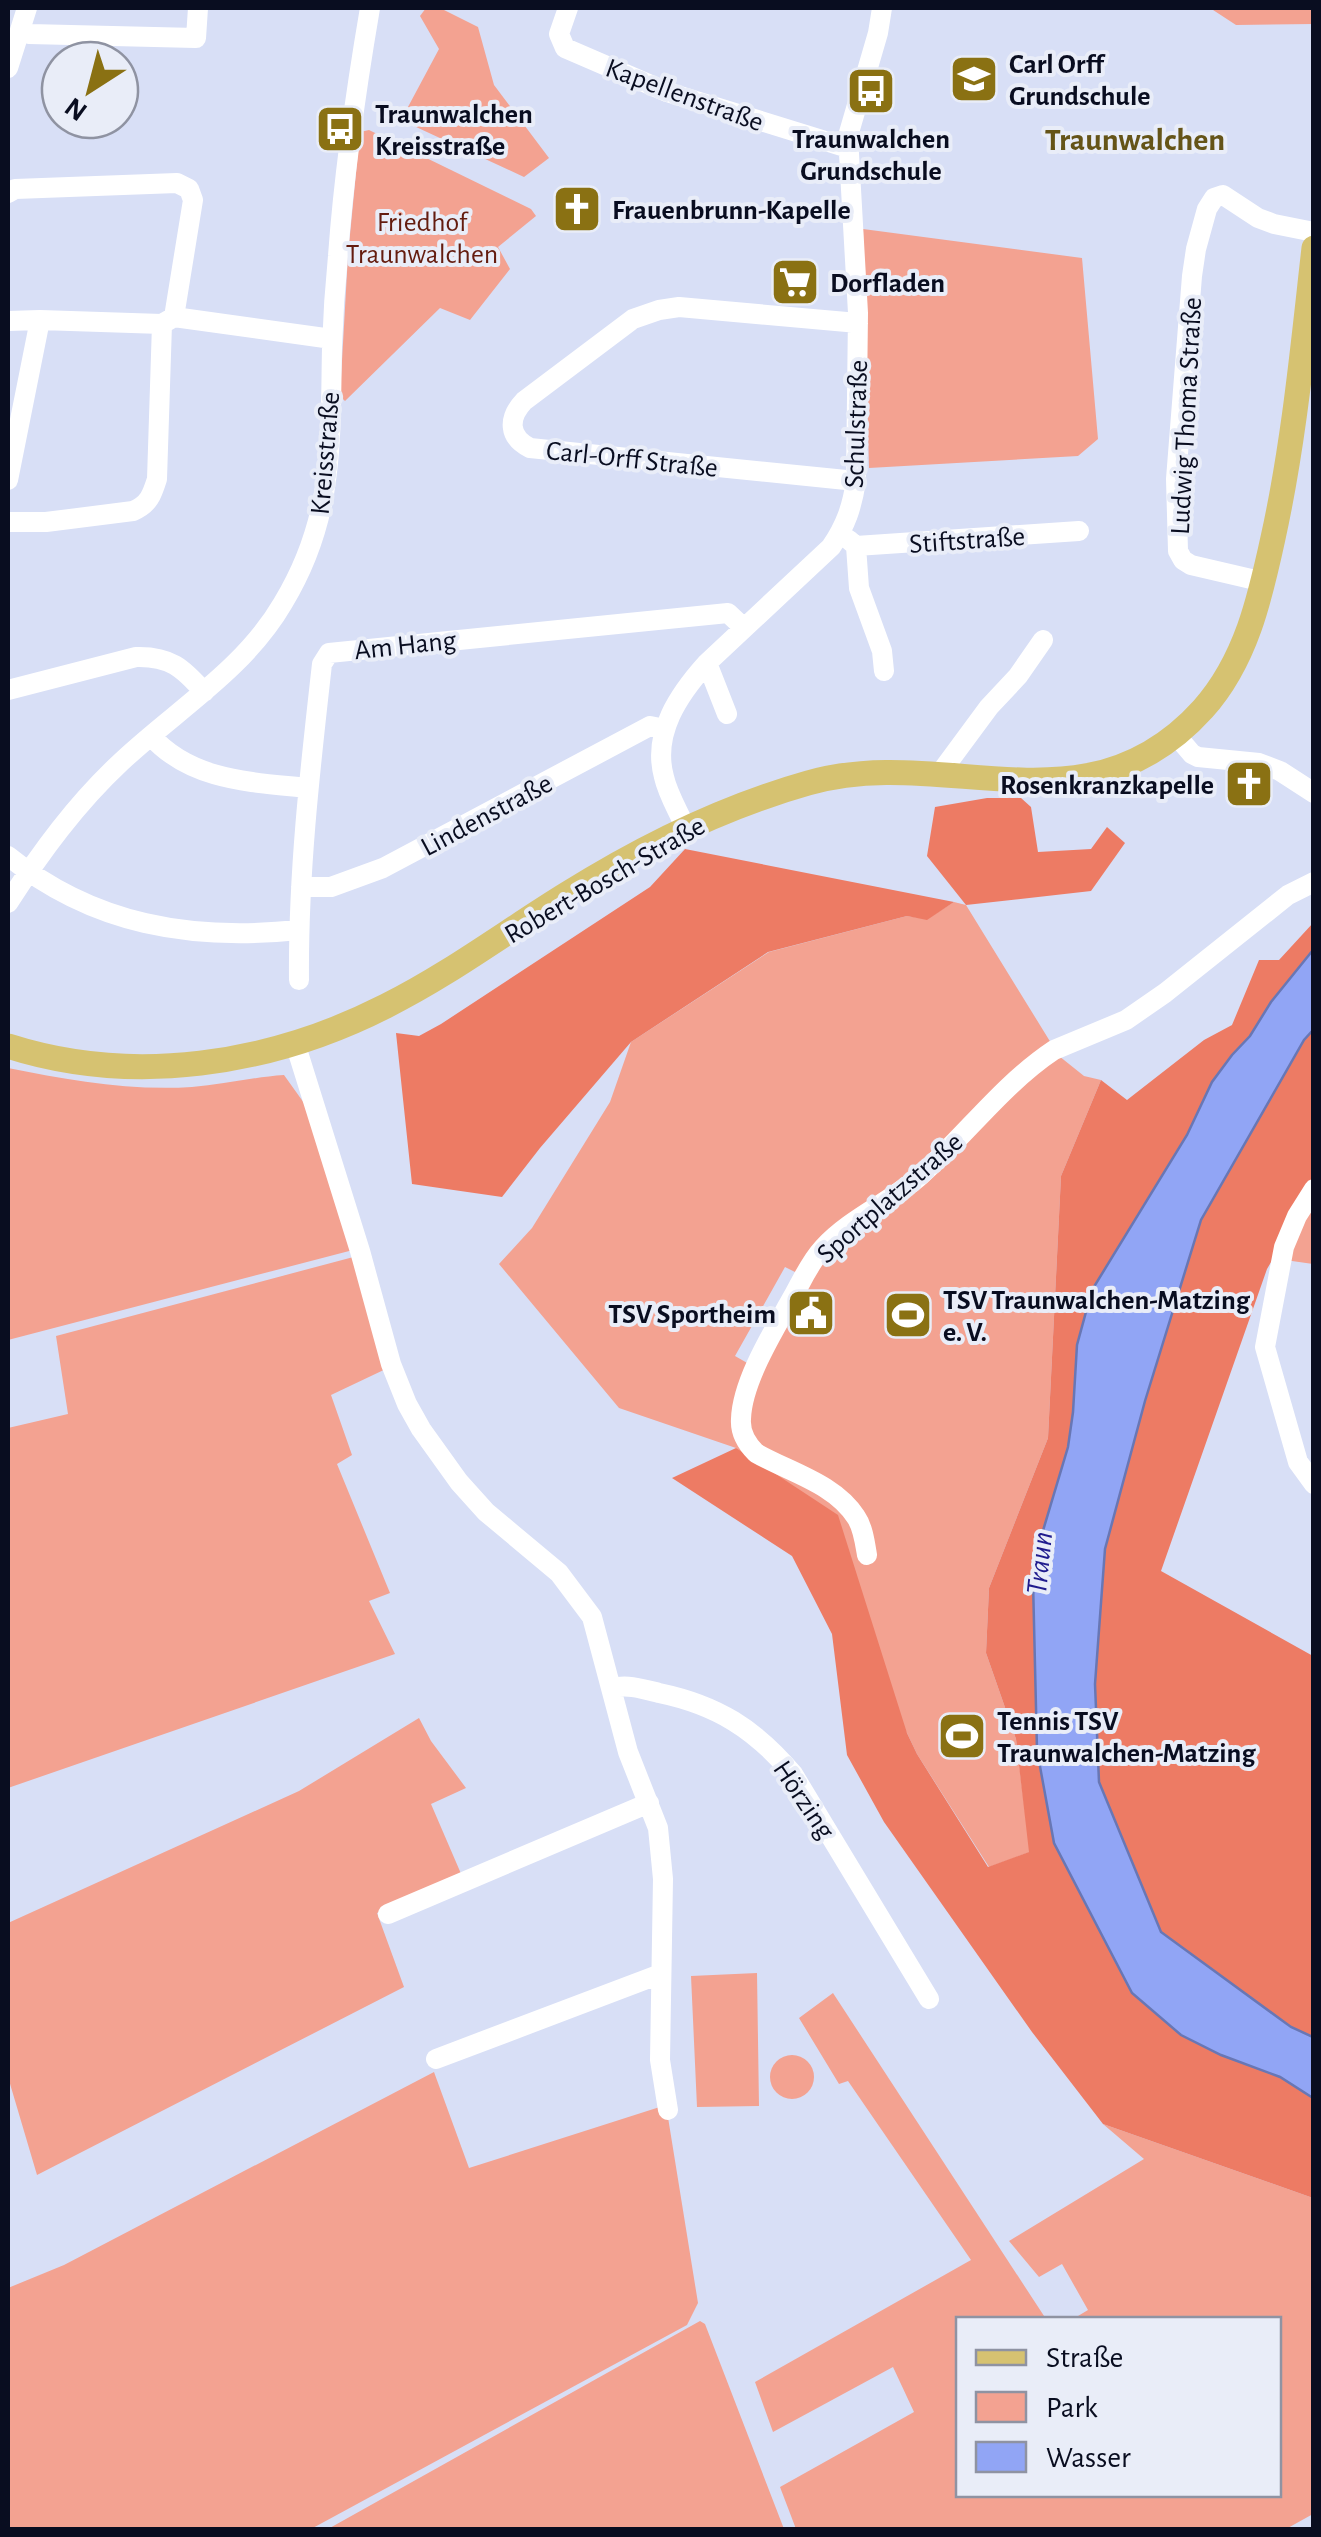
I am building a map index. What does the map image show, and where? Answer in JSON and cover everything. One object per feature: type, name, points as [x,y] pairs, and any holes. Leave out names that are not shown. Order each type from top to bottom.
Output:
[{"type":"main road","name":"Robert-Bosch-Straße","points":[[8,1046],[90,1065],[130,1067],[218,1062],[295,1043],[352,1022],[426,985],[569,892],[686,829],[745,803],[818,780],[886,773],[1005,780],[1074,778],[1123,765],[1155,748],[1204,708],[1230,672],[1264,582],[1297,398],[1314,248]]},
{"type":"street","points":[[8,68],[27,8]]},
{"type":"street","points":[[20,31],[196,38],[198,8]]},
{"type":"street","name":"Kreisstraße","points":[[8,903],[83,800],[122,760],[246,652],[284,603],[312,544],[330,462],[332,339],[350,130],[370,8]]},
{"type":"street","name":"Kapellenstraße","points":[[568,8],[559,34],[564,48],[666,92],[848,148]]},
{"type":"street","name":"Schulstraße","points":[[686,829],[664,777],[662,757],[665,730],[676,703],[707,663],[831,547],[848,540],[856,481],[858,324],[848,148],[850,124],[882,8]]},
{"type":"street","points":[[8,192],[176,183],[189,189],[193,200],[168,321],[156,480],[151,497],[134,511],[46,522],[8,522]]},
{"type":"street","name":"Ludwig Thoma Straße","points":[[1264,582],[1191,565],[1183,560],[1176,541],[1176,479],[1192,276],[1207,209],[1220,195],[1274,224],[1314,232]]},
{"type":"street","name":"Carl-Orff Straße","points":[[856,481],[530,448],[520,442],[511,422],[524,402],[633,319],[659,310],[679,308],[858,324]]},
{"type":"street","points":[[8,480],[40,320]]},
{"type":"street","points":[[8,321],[168,321],[332,339]]},
{"type":"street","name":"Stiftstraße","points":[[848,540],[1079,531]]},
{"type":"street","points":[[848,540],[859,588],[882,652],[884,671]]},
{"type":"street","name":"Am Hang","points":[[299,980],[298,930],[308,788],[322,664],[329,653],[728,613],[744,628]]},
{"type":"street","points":[[941,776],[1043,640]]},
{"type":"street","points":[[8,690],[149,657],[174,664],[204,692]]},
{"type":"street","points":[[707,663],[727,714]]},
{"type":"street","name":"Lindenstraße","points":[[301,887],[331,887],[383,868],[650,726],[665,730]]},
{"type":"street","points":[[1175,734],[1198,757],[1259,762],[1314,793]]},
{"type":"street","points":[[151,736],[165,752],[209,773],[308,788]]},
{"type":"street","points":[[8,856],[64,894],[98,910],[148,925],[204,932],[298,930]]},
{"type":"street","name":"Sportplatzstraße","points":[[867,1555],[858,1520],[845,1503],[808,1478],[756,1453],[742,1430],[743,1403],[758,1362],[814,1258],[831,1240],[918,1178],[1044,1056],[1126,1020],[1288,894],[1314,882]]},
{"type":"street","points":[[295,1043],[407,1404],[459,1482],[486,1512],[559,1573],[592,1617],[628,1752],[658,1828],[663,1879],[660,2060],[668,2110]]},
{"type":"street","points":[[1314,1189],[1284,1247],[1265,1347],[1298,1462],[1314,1484]]},
{"type":"street","name":"Hörzing","points":[[612,1688],[623,1685],[706,1706],[776,1754],[793,1774],[929,1999]]},
{"type":"street","points":[[388,1914],[649,1803]]},
{"type":"street","points":[[436,2059],[662,1975]]},
{"type":"green space","points":[[426,8],[440,8],[478,27],[494,85],[549,158],[524,177],[401,120],[439,49],[420,16]]},
{"type":"green space","points":[[1210,8],[1313,8],[1313,24],[1236,25]]},
{"type":"green space","name":"Friedhof Traunwalchen","points":[[369,130],[531,209],[536,216],[498,247],[510,269],[470,320],[440,308],[345,401],[340,396],[348,255],[360,132]]},
{"type":"green space","points":[[863,229],[1082,258],[1098,439],[1078,456],[869,468]]},
{"type":"green space","points":[[954,902],[966,905],[1059,1056],[1084,1076],[1101,1080],[1061,1176],[1048,1438],[989,1588],[986,1653],[1016,1739],[1030,1852],[989,1867],[917,1754],[736,1448],[619,1408],[499,1264],[532,1228],[610,1102],[631,1042],[769,952],[907,916],[927,919]],"holes":[[[785,1267],[799,1274],[749,1364],[735,1356]]]},
{"type":"green space","points":[[8,1068],[122,1086],[168,1088],[284,1075],[304,1103],[353,1250],[8,1340]]},
{"type":"green space","points":[[1313,1196],[1313,1264],[1285,1260]]},
{"type":"green space","points":[[361,1255],[390,1367],[331,1395],[352,1455],[337,1464],[390,1593],[369,1601],[395,1654],[8,1788],[8,1428],[68,1414],[56,1336]]},
{"type":"green space","points":[[419,1718],[466,1788],[431,1804],[462,1876],[377,1913],[404,1987],[37,2175],[8,2077],[8,1923],[299,1791]]},
{"type":"green space","points":[[757,1973],[759,2106],[697,2107],[691,1976]]},
{"type":"green space","points":[[833,1993],[1045,2317],[956,2317],[956,2497],[1281,2497],[1281,2317],[1076,2317],[1088,2310],[1062,2264],[1039,2277],[1009,2241],[1144,2159],[1103,2124],[1313,2198],[1313,2514],[1286,2529],[796,2529],[780,2487],[914,2412],[893,2367],[773,2432],[755,2382],[971,2260],[848,2081],[839,2084],[799,2018]]},
{"type":"green space","points":[[792,2055],[808,2061],[814,2077],[808,2093],[792,2099],[776,2093],[770,2077],[776,2061]]},
{"type":"green space","points":[[434,2072],[469,2168],[666,2105],[698,2303],[687,2325],[311,2529],[8,2530],[8,2288],[64,2265]]},
{"type":"green space","points":[[700,2321],[705,2324],[784,2529],[328,2529]]},
{"type":"shaded area","points":[[987,798],[1021,798],[1031,807],[1038,852],[1091,849],[1107,827],[1125,843],[1091,891],[966,905],[927,856],[935,807]]},
{"type":"shaded area","points":[[685,849],[954,902],[927,920],[907,916],[768,952],[631,1042],[502,1197],[412,1184],[396,1033],[419,1036],[441,1024],[650,887]]},
{"type":"shaded area","points":[[1313,923],[1313,950],[1212,1082],[1077,1345],[1068,1447],[1039,1544],[1033,1581],[1037,1750],[1058,1852],[1132,1993],[1181,2035],[1280,2077],[1313,2098],[1313,2198],[1103,2124],[1032,2032],[884,1822],[847,1755],[832,1634],[792,1556],[672,1478],[736,1448],[838,1515],[917,1754],[988,1867],[1029,1852],[1016,1739],[986,1653],[989,1588],[1048,1438],[1061,1176],[1101,1080],[1127,1100],[1204,1040],[1232,1025],[1259,960],[1279,960]]},
{"type":"shaded area","points":[[1313,1030],[1313,1190],[1267,1269],[1161,1571],[1313,1656],[1313,2037],[1291,2027],[1161,1932],[1099,1782],[1095,1684],[1105,1549],[1145,1401],[1201,1220]]},
{"type":"water","name":"Traun","points":[[1313,950],[1313,1030],[1201,1220],[1145,1401],[1105,1549],[1095,1684],[1099,1782],[1161,1932],[1291,2027],[1313,2037],[1313,2098],[1280,2077],[1181,2035],[1132,1993],[1054,1843],[1037,1750],[1033,1581],[1039,1544],[1068,1447],[1077,1345],[1092,1290],[1187,1135],[1212,1082]]},
{"type":"place","name":"Carl Orff Grundschule","points":[[974,79]]},
{"type":"place","name":"Traunwalchen Grundschule","points":[[871,91]]},
{"type":"place","name":"Traunwalchen Kreisstraße","points":[[340,129]]},
{"type":"place","name":"Frauenbrunn-Kapelle","points":[[577,209]]},
{"type":"place","name":"Dorfladen","points":[[795,282]]},
{"type":"place","name":"Rosenkranzkapelle","points":[[1249,784]]},
{"type":"place","name":"TSV Sportheim","points":[[811,1313]]},
{"type":"place","name":"TSV Traunwalchen-Matzing e. V.","points":[[908,1315]]},
{"type":"place","name":"Tennis TSV Traunwalchen-Matzing","points":[[962,1736]]},
{"type":"district","name":"Traunwalchen","points":[[1135,139]]}]
